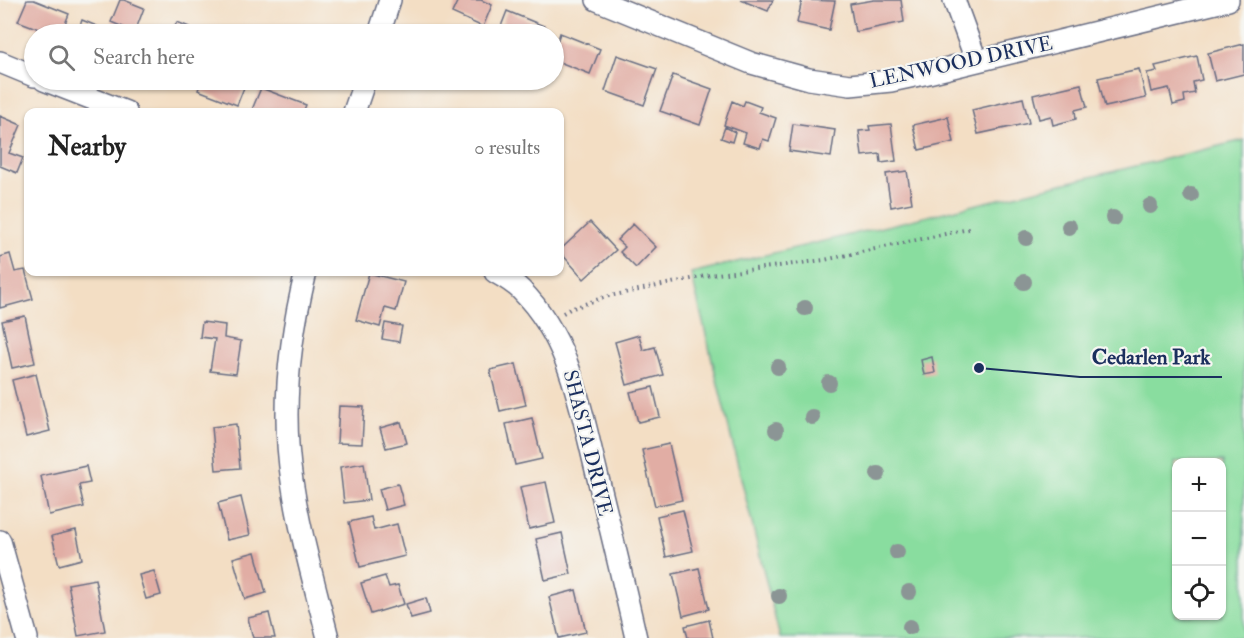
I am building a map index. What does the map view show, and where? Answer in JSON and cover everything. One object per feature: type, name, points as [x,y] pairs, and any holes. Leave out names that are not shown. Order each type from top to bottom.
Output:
[{"type":"street","points":[[382,24],[390,0]]},
{"type":"street","name":"LENWOOD DRIVE","points":[[597,0],[751,63],[809,79],[850,85],[891,81],[1228,0]]},
{"type":"street","points":[[954,0],[976,60]]},
{"type":"street","points":[[0,62],[24,72]]},
{"type":"street","points":[[70,90],[116,108]]},
{"type":"street","points":[[355,108],[362,90]]},
{"type":"street","points":[[305,276],[291,343],[287,399],[289,455],[303,538],[328,638]]},
{"type":"street","name":"SHASTA DRIVE","points":[[501,276],[520,290],[547,323],[566,360],[578,393],[636,638]]},
{"type":"street","points":[[0,541],[27,638]]},
{"type":"path","points":[[547,323],[567,310],[605,297],[710,275],[824,260],[973,228]]},
{"type":"green space","points":[[1244,140],[1244,638],[780,638],[691,273]]},
{"type":"building","points":[[27,0],[34,0],[69,14],[65,24],[26,24],[18,21]]},
{"type":"building","points":[[120,0],[144,8],[138,24],[111,22]]},
{"type":"building","points":[[458,0],[481,0],[492,5],[484,24],[476,24],[452,13]]},
{"type":"building","points":[[741,0],[773,0],[768,11]]},
{"type":"building","points":[[802,0],[835,1],[829,30],[797,23]]},
{"type":"building","points":[[874,0],[901,0],[904,22],[855,32],[850,4]]},
{"type":"building","points":[[507,11],[539,24],[502,24]]},
{"type":"building","points":[[564,35],[600,49],[590,74],[564,64]]},
{"type":"building","points":[[1244,44],[1244,74],[1215,81],[1208,53]]},
{"type":"building","points":[[617,55],[657,69],[644,105],[605,91]]},
{"type":"building","points":[[1197,56],[1202,80],[1193,82],[1195,93],[1184,95],[1185,102],[1173,105],[1169,88],[1151,92],[1147,73],[1157,71],[1155,66]]},
{"type":"building","points":[[1139,69],[1146,98],[1105,107],[1098,78]]},
{"type":"building","points":[[673,75],[712,89],[700,125],[660,111]]},
{"type":"building","points":[[1081,84],[1087,107],[1075,110],[1076,119],[1053,125],[1051,116],[1039,119],[1033,95]]},
{"type":"building","points":[[198,90],[243,90],[237,105]]},
{"type":"building","points":[[260,90],[266,90],[306,105],[305,108],[253,108]]},
{"type":"building","points":[[1023,98],[1029,123],[978,134],[972,110]]},
{"type":"building","points":[[732,101],[743,106],[745,101],[761,107],[759,112],[776,118],[769,141],[763,139],[760,148],[743,143],[746,133],[724,125]]},
{"type":"building","points":[[0,116],[21,125],[9,153],[23,158],[17,173],[0,166]]},
{"type":"building","points":[[948,117],[954,142],[919,150],[913,125]]},
{"type":"building","points":[[793,124],[835,130],[831,157],[789,151]]},
{"type":"building","points":[[891,124],[896,161],[881,163],[880,154],[862,156],[859,131],[870,130],[869,126]]},
{"type":"building","points":[[725,127],[735,132],[732,142],[721,138]]},
{"type":"building","points":[[907,171],[912,203],[891,207],[886,174]]},
{"type":"building","points":[[590,222],[616,250],[584,279],[564,256],[564,246]]},
{"type":"building","points":[[633,224],[656,247],[636,268],[620,252],[625,247],[617,240]]},
{"type":"building","points":[[10,254],[15,272],[24,270],[33,299],[0,308],[0,257]]},
{"type":"building","points":[[368,276],[381,276],[404,282],[396,311],[385,308],[380,327],[356,320]]},
{"type":"building","points":[[25,316],[35,363],[12,368],[2,321]]},
{"type":"building","points":[[202,322],[225,325],[224,338],[241,341],[236,374],[210,371],[215,339],[200,337]]},
{"type":"building","points":[[385,323],[402,326],[399,342],[382,339]]},
{"type":"building","points":[[639,335],[643,350],[655,347],[663,375],[627,385],[615,342]]},
{"type":"building","points":[[932,357],[935,373],[924,375],[921,360]]},
{"type":"building","points":[[516,364],[526,405],[500,411],[490,370]]},
{"type":"building","points":[[36,374],[50,431],[26,437],[12,380]]},
{"type":"building","points":[[653,387],[660,417],[638,422],[630,392]]},
{"type":"building","points":[[339,406],[364,407],[362,444],[337,443]]},
{"type":"building","points":[[532,418],[542,459],[515,465],[506,424]]},
{"type":"building","points":[[401,422],[407,443],[386,448],[380,428]]},
{"type":"building","points":[[236,424],[240,468],[216,470],[212,427]]},
{"type":"building","points":[[669,444],[682,500],[655,506],[642,450]]},
{"type":"building","points":[[364,463],[369,500],[344,503],[340,467]]},
{"type":"building","points":[[86,466],[90,483],[79,485],[84,507],[49,515],[41,476]]},
{"type":"building","points":[[546,482],[555,523],[529,529],[520,487]]},
{"type":"building","points":[[398,484],[404,505],[385,510],[379,489]]},
{"type":"building","points":[[241,497],[250,535],[227,540],[218,503]]},
{"type":"building","points":[[683,510],[693,551],[666,557],[657,516]]},
{"type":"building","points":[[371,517],[374,530],[397,524],[405,556],[360,567],[349,522]]},
{"type":"building","points":[[76,530],[82,559],[59,565],[52,536]]},
{"type":"building","points":[[562,533],[571,574],[545,580],[536,539]]},
{"type":"building","points":[[255,552],[266,593],[245,599],[233,558]]},
{"type":"building","points":[[699,568],[709,609],[683,616],[673,574]]},
{"type":"building","points":[[154,571],[161,595],[146,599],[139,575]]},
{"type":"building","points":[[385,576],[389,587],[398,585],[404,604],[371,614],[361,583]]},
{"type":"building","points":[[95,579],[105,631],[78,636],[68,584]]},
{"type":"building","points":[[576,590],[586,632],[559,638],[549,597]]},
{"type":"building","points":[[426,598],[430,613],[411,618],[406,604]]},
{"type":"building","points":[[269,613],[275,638],[253,638],[248,618]]},
{"type":"building","points":[[709,620],[713,638],[688,638],[685,626]]},
{"type":"place","name":"Cedarlen Park","points":[[979,368]]}]
